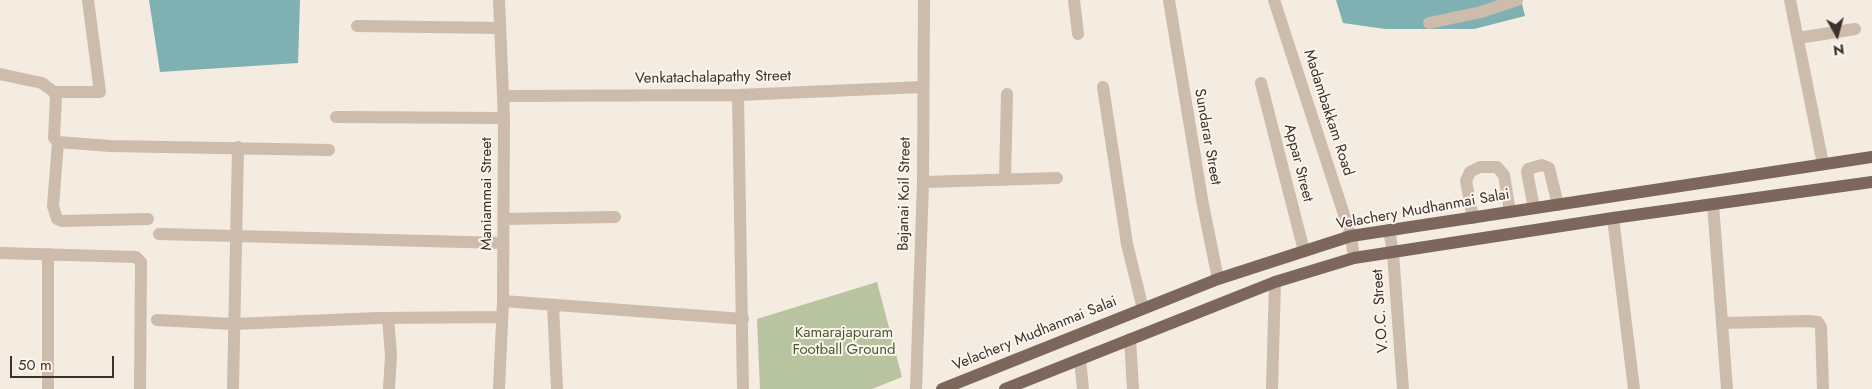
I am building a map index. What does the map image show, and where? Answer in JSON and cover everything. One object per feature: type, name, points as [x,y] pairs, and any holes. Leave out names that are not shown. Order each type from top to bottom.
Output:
[{"type":"main road","name":"Velachery Mudhanmai Salai","points":[[942,389],[1218,279],[1351,236],[1872,157]]},
{"type":"main road","points":[[1005,389],[1274,282],[1354,258],[1613,218],[1872,182]]},
{"type":"street","points":[[54,92],[100,92],[88,0]]},
{"type":"street","name":"Maniammai Street","points":[[499,0],[504,96],[503,301],[499,389]]},
{"type":"street","name":"Bajanai Koil Street","points":[[916,389],[923,182],[922,87],[924,0]]},
{"type":"street","points":[[1074,0],[1078,34]]},
{"type":"street","name":"Sundarar Street","points":[[1169,0],[1201,196],[1218,279]]},
{"type":"street","name":"Madambakkam Road","points":[[1274,0],[1351,236],[1354,258]]},
{"type":"street","points":[[1429,22],[1481,12],[1517,0]]},
{"type":"street","points":[[1790,0],[1824,164]]},
{"type":"street","points":[[356,26],[500,28]]},
{"type":"street","points":[[1798,38],[1855,29]]},
{"type":"street","points":[[0,74],[42,83],[54,92],[56,98],[54,138],[58,142],[110,146],[329,150]]},
{"type":"street","name":"Appar Street","points":[[1262,83],[1304,252]]},
{"type":"street","name":"Venkatachalapathy Street","points":[[504,96],[738,95],[922,87]]},
{"type":"street","points":[[1103,87],[1128,244],[1143,309]]},
{"type":"street","points":[[1005,180],[1007,94]]},
{"type":"street","points":[[738,95],[743,389]]},
{"type":"street","points":[[336,117],[504,118]]},
{"type":"street","points":[[58,142],[53,206],[57,219],[62,221],[148,219]]},
{"type":"street","points":[[233,389],[238,147]]},
{"type":"street","points":[[1534,208],[1527,172],[1528,169],[1542,165],[1549,168],[1558,205]]},
{"type":"street","points":[[1472,218],[1466,181],[1470,172],[1480,167],[1497,167],[1504,175],[1510,212]]},
{"type":"street","points":[[923,182],[1057,178]]},
{"type":"street","points":[[1713,204],[1727,389]]},
{"type":"street","points":[[503,220],[615,217]]},
{"type":"street","points":[[1613,218],[1634,389]]},
{"type":"street","name":"V.O.C. Street","points":[[1389,230],[1393,253],[1404,389]]},
{"type":"street","points":[[159,234],[235,234],[503,243]]},
{"type":"street","points":[[0,253],[136,257],[141,262],[140,389]]},
{"type":"street","points":[[48,254],[48,389]]},
{"type":"street","points":[[1272,389],[1274,282]]},
{"type":"street","points":[[503,301],[743,319]]},
{"type":"street","points":[[554,305],[557,389]]},
{"type":"street","points":[[157,320],[233,324],[388,318],[502,317]]},
{"type":"street","points":[[388,318],[391,355],[388,389]]},
{"type":"street","points":[[1722,323],[1818,322],[1821,327],[1823,389]]},
{"type":"street","points":[[1130,339],[1133,389]]},
{"type":"street","points":[[1080,359],[1083,389]]},
{"type":"green space","name":"Kamarajapuram Football Ground","points":[[877,282],[902,377],[872,389],[760,389],[757,319]]},
{"type":"water","points":[[149,0],[300,0],[298,63],[160,72]]},
{"type":"water","points":[[1336,0],[1521,0],[1525,16],[1474,29],[1385,29],[1343,23]]}]
